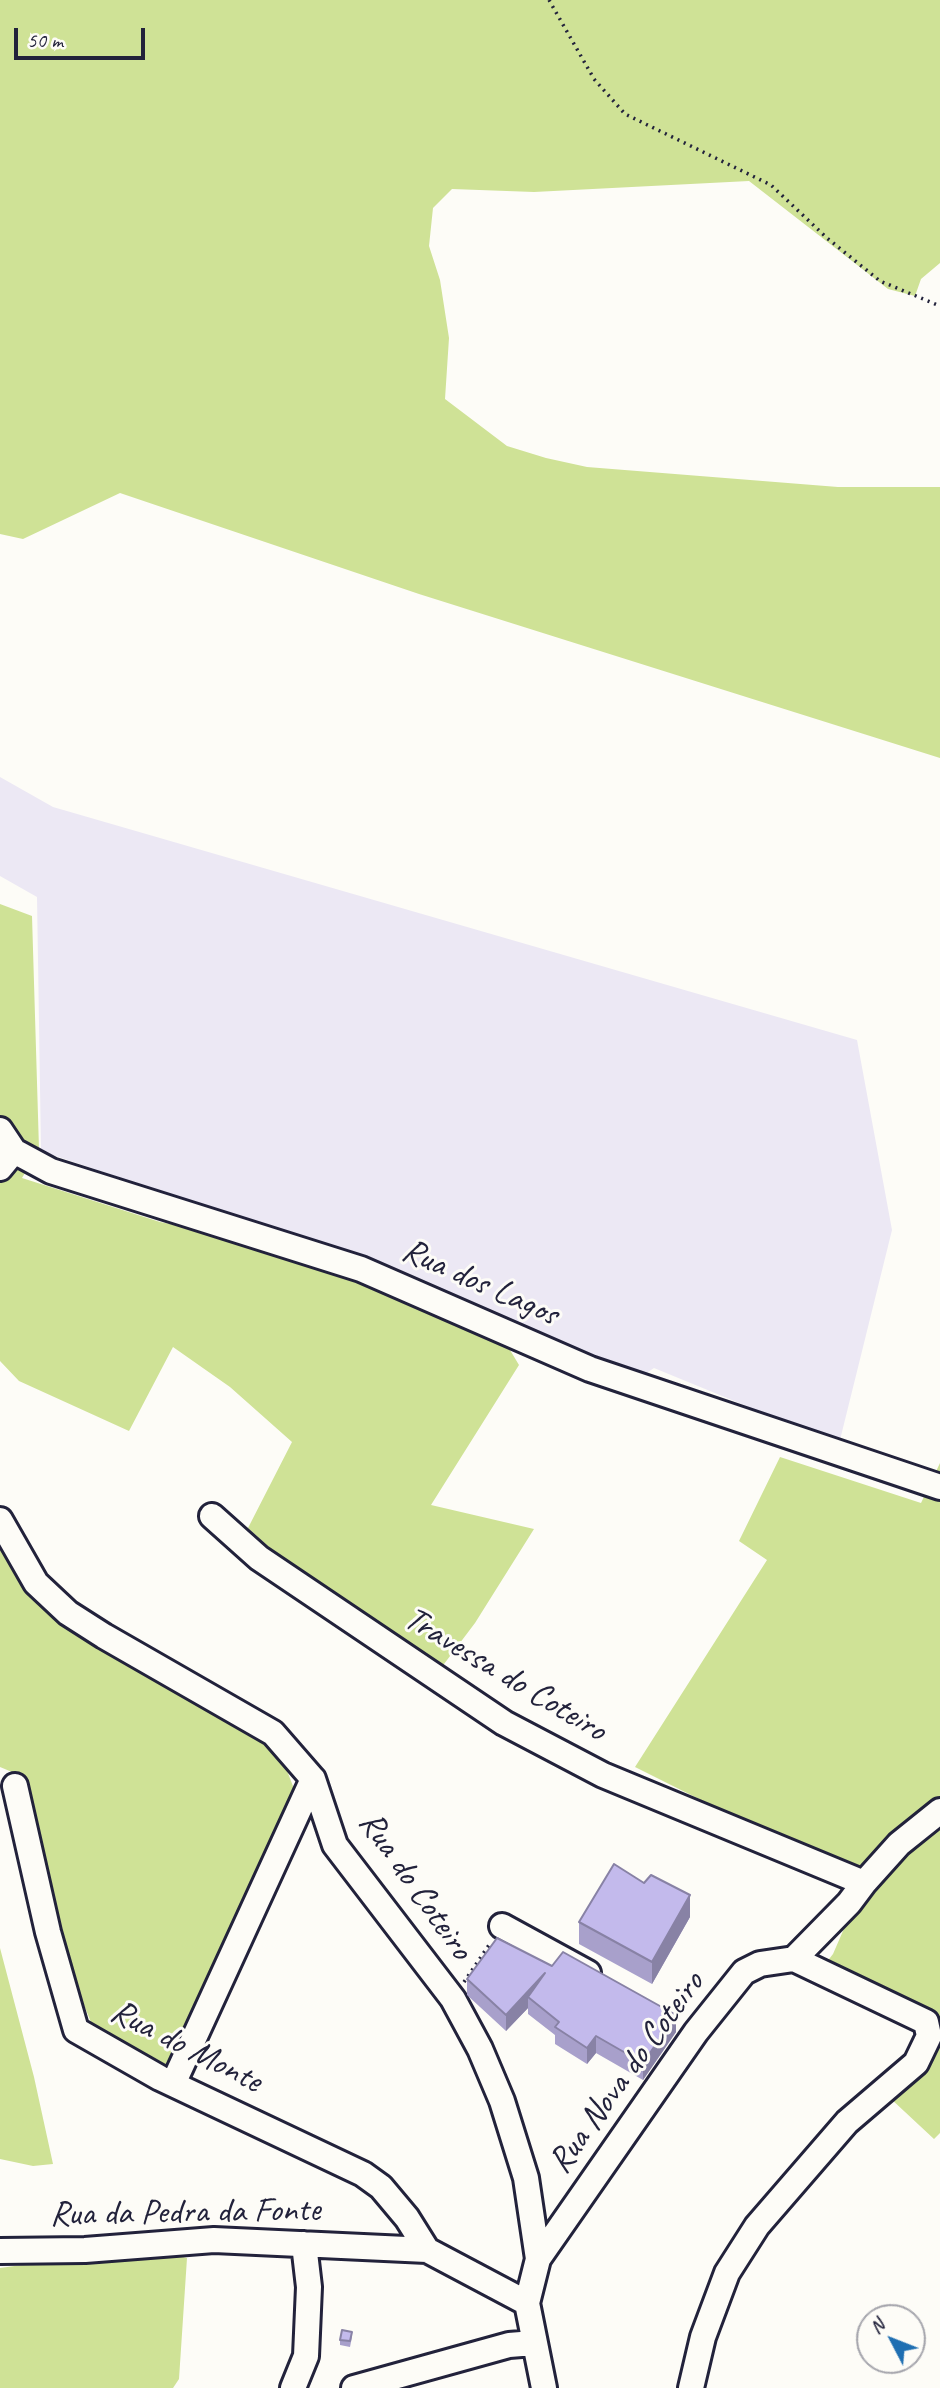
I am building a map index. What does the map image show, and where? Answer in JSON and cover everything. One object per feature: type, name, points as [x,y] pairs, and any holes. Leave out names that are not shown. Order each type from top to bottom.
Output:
[{"type":"street","points":[[0,1130],[7,1159]]},
{"type":"street","name":"Rua dos Lagos","points":[[7,1159],[361,1269],[590,1369],[940,1487]]},
{"type":"street","name":"Travessa do Coteiro","points":[[212,1516],[259,1558],[504,1723],[603,1775],[864,1883]]},
{"type":"street","name":"Rua do Coteiro","points":[[0,1520],[36,1583],[68,1613],[273,1732],[313,1779],[335,1845],[453,2000],[480,2049],[502,2101],[526,2178],[538,2259],[527,2303],[544,2388]]},
{"type":"street","points":[[173,2084],[313,1779]]},
{"type":"street","name":"Rua do Monte","points":[[15,1786],[48,1932],[76,2030],[173,2084],[363,2174],[381,2186],[407,2218],[427,2250]]},
{"type":"street","points":[[691,2388],[703,2337],[727,2273],[757,2226],[847,2122],[916,2063],[929,2036],[926,2022],[794,1959],[849,1903],[899,1844],[940,1811]]},
{"type":"street","points":[[502,1926],[611,1986]]},
{"type":"street","name":"Rua Nova do Coteiro","points":[[538,2259],[696,2032],[744,1972],[760,1964],[794,1959]]},
{"type":"street","points":[[672,2019],[696,2032]]},
{"type":"street","name":"Rua da Pedra da Fonte","points":[[0,2251],[85,2250],[214,2240],[427,2250],[527,2303]]},
{"type":"street","points":[[293,2388],[306,2356],[309,2287],[304,2244]]},
{"type":"street","points":[[354,2388],[509,2345],[534,2343]]},
{"type":"path","points":[[549,0],[594,79],[625,114],[771,185],[827,238],[880,281],[940,306]]},
{"type":"path","points":[[453,2000],[502,1926]]},
{"type":"shaded area","points":[[0,777],[53,807],[857,1040],[892,1230],[839,1444],[654,1368],[642,1376],[520,1331],[373,1263],[41,1151],[37,897],[0,876]]},
{"type":"green space","points":[[0,0],[940,0],[940,263],[921,279],[915,296],[888,289],[749,181],[534,192],[452,189],[433,208],[429,246],[440,280],[449,338],[445,399],[507,446],[587,467],[838,487],[940,487],[940,758],[419,594],[120,493],[23,539],[0,534]]},
{"type":"green space","points":[[0,904],[32,916],[39,1149],[22,1178],[160,1222],[273,1244],[507,1345],[519,1365],[431,1505],[534,1529],[475,1623],[441,1668],[329,1602],[248,1528],[292,1442],[230,1387],[173,1347],[129,1431],[19,1381],[0,1361]]},
{"type":"green space","points":[[780,1457],[921,1503],[940,1463],[940,2133],[934,2139],[890,2098],[939,2042],[823,1967],[833,1954],[856,1901],[845,1867],[747,1823],[635,1767],[767,1560],[739,1541]]},
{"type":"green space","points":[[0,1544],[24,1591],[58,1619],[276,1742],[296,1794],[184,2071],[165,2070],[95,2032],[64,1956],[61,1924],[41,1857],[29,1789],[12,1772],[0,1767]]},
{"type":"green space","points":[[0,1948],[34,2077],[53,2164],[33,2166],[0,2159]]},
{"type":"green space","points":[[163,2252],[187,2258],[179,2379],[173,2388],[0,2388],[0,2268],[66,2259]]},
{"type":"building","points":[[614,1864],[644,1883],[651,1875],[690,1895],[652,1962],[579,1922]]},
{"type":"building","points":[[497,1938],[552,1966],[563,1952],[676,2015],[643,2063],[596,2036],[587,2048],[555,2027],[559,2022],[528,1997],[545,1973],[506,2015],[467,1979]]},
{"type":"building","points":[[342,2330],[352,2332],[350,2341],[340,2340]]}]
